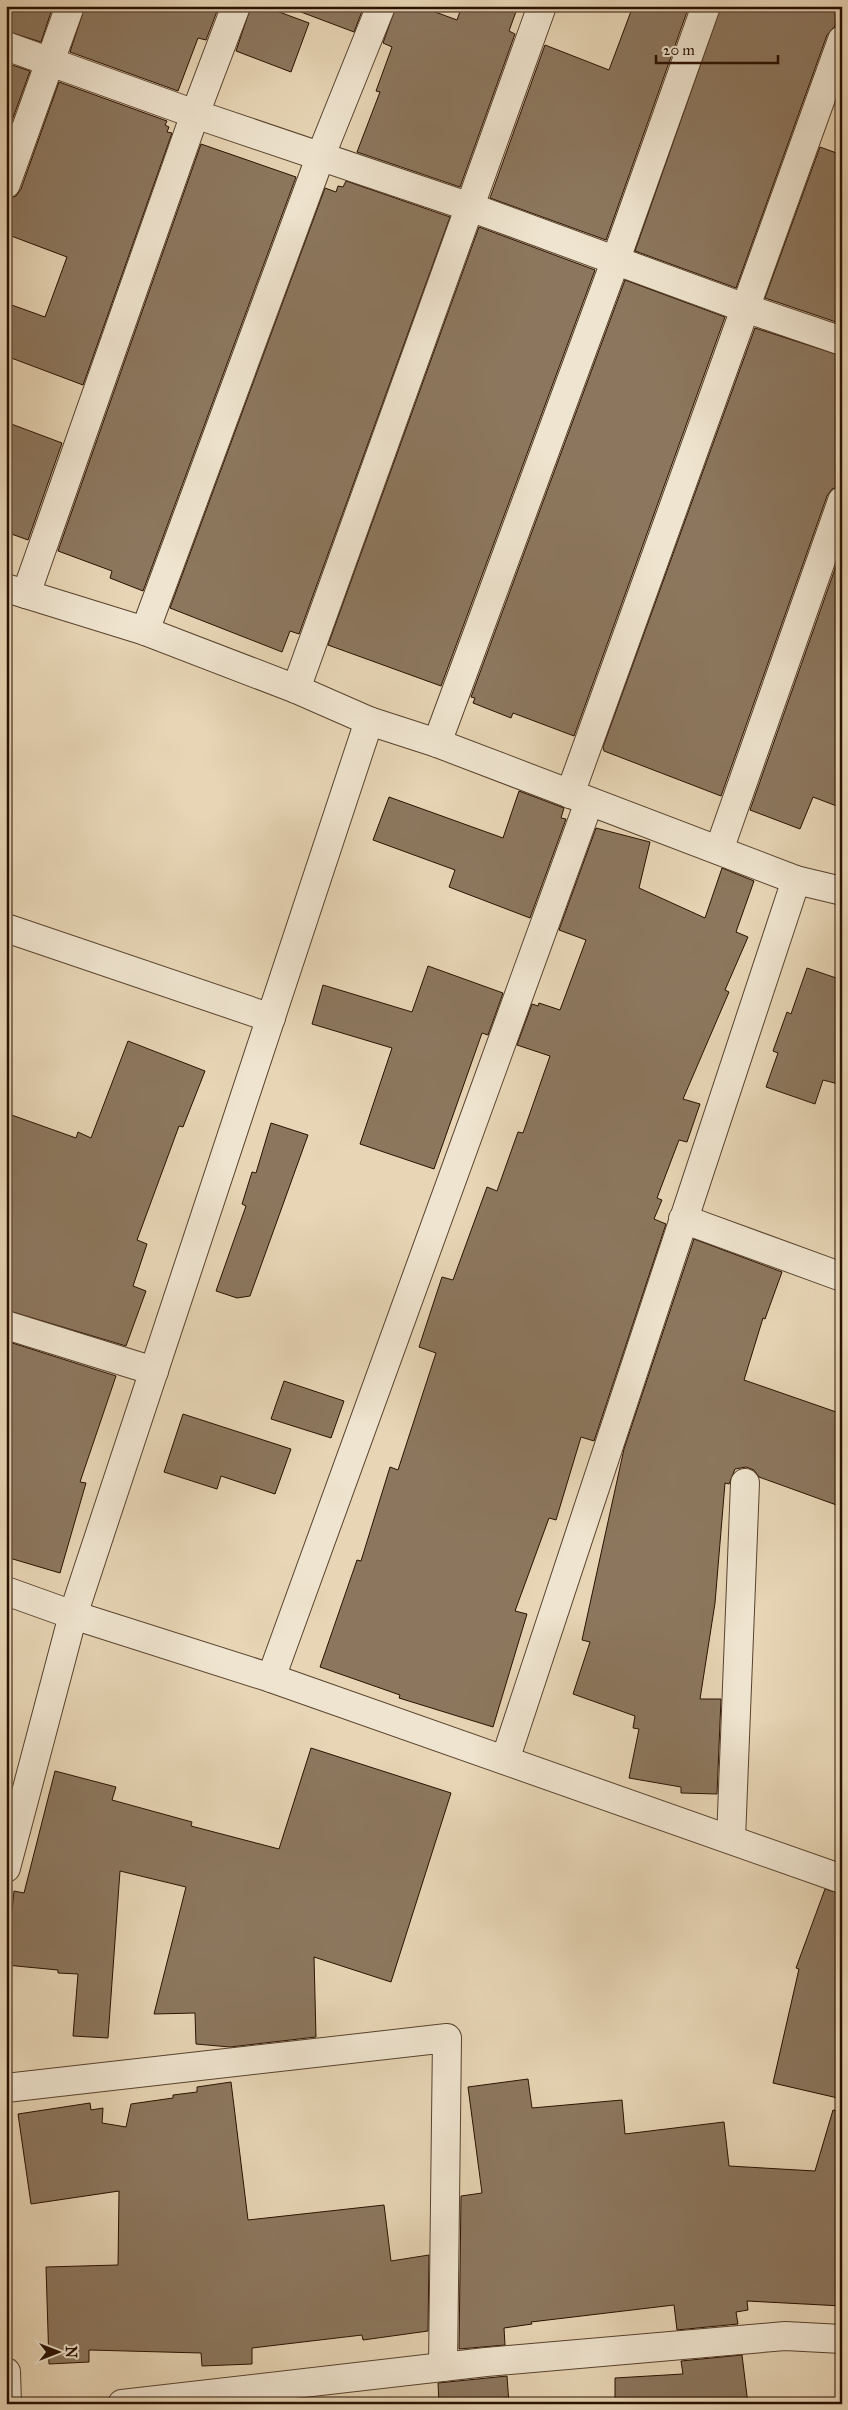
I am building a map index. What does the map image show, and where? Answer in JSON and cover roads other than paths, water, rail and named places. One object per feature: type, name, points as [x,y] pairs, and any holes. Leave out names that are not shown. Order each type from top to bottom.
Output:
[{"type":"street","points":[[6,184],[70,6]]},
{"type":"street","points":[[236,6],[16,591],[145,631],[296,689],[369,721],[437,743],[796,880],[842,891]]},
{"type":"street","points":[[145,631],[321,155],[381,6]]},
{"type":"street","points":[[296,689],[542,6]]},
{"type":"street","points":[[437,743],[616,260],[706,6]]},
{"type":"street","points":[[271,1678],[580,798],[745,308],[842,40]]},
{"type":"street","points":[[6,46],[50,60],[195,114],[321,155],[470,207],[745,308],[842,341]]},
{"type":"street","points":[[718,850],[842,501]]},
{"type":"street","points":[[6,1868],[73,1615],[369,721]]},
{"type":"street","points":[[505,1760],[796,880]]},
{"type":"street","points":[[6,928],[271,1018]]},
{"type":"street","points":[[683,1219],[842,1278]]},
{"type":"street","points":[[6,1325],[154,1371]]},
{"type":"street","points":[[731,1839],[745,1483]]},
{"type":"street","points":[[6,1591],[73,1615],[271,1678],[842,1878]]},
{"type":"street","points":[[6,2088],[446,2038],[443,2367]]},
{"type":"street","points":[[122,2404],[443,2367],[785,2336],[842,2339]]},
{"type":"street","points":[[6,2372],[7,2404]]}]
